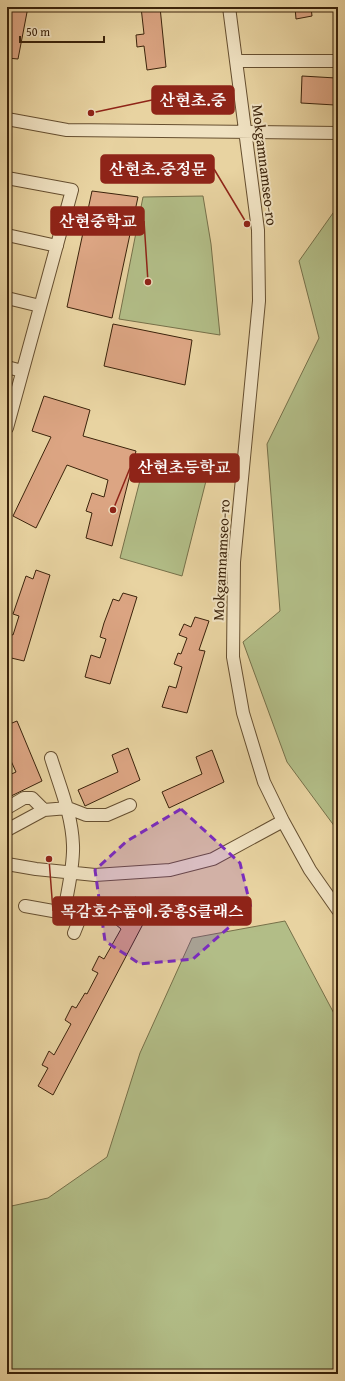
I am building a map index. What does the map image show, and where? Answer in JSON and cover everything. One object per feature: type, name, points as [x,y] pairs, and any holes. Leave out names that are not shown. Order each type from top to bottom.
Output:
[{"type":"street","name":"Mokgamnamseo-ro","points":[[229,7],[258,230],[259,301],[234,562],[233,657],[244,713],[264,782],[283,821],[310,870],[338,910]]},
{"type":"street","points":[[237,61],[338,61]]},
{"type":"street","points":[[7,119],[67,130],[338,133]]},
{"type":"street","points":[[7,178],[72,190],[7,428]]},
{"type":"street","points":[[7,235],[57,246]]},
{"type":"street","points":[[7,298],[40,306]]},
{"type":"street","points":[[7,367],[22,371]]},
{"type":"street","points":[[51,758],[68,808],[73,846],[64,913]]},
{"type":"street","points":[[7,808],[24,798],[32,798],[44,810]]},
{"type":"street","points":[[7,830],[44,810],[68,808],[86,815],[107,815],[130,805]]},
{"type":"street","points":[[7,864],[36,869],[95,875],[170,870],[213,859],[283,821]]},
{"type":"street","points":[[25,906],[64,913],[82,913],[74,933]]},
{"type":"highlighted area","points":[[181,809],[240,863],[251,908],[193,959],[140,964],[105,941],[95,870],[127,841]]},
{"type":"green space","points":[[203,196],[211,244],[220,335],[119,319],[143,197]]},
{"type":"green space","points":[[338,206],[338,831],[287,762],[243,642],[280,611],[267,444],[319,338],[299,261]]},
{"type":"green space","points":[[146,457],[208,473],[182,576],[120,558]]},
{"type":"green space","points":[[285,921],[338,1021],[338,1374],[7,1374],[7,1207],[48,1198],[107,1157],[140,1053],[192,938]]},
{"type":"building","points":[[9,7],[28,7],[18,59],[7,58],[7,15]]},
{"type":"building","points":[[141,7],[160,7],[166,67],[147,70],[144,46],[137,47],[136,35],[144,34]]},
{"type":"building","points":[[295,7],[311,7],[312,16],[296,19]]},
{"type":"building","points":[[302,76],[336,78],[335,105],[301,103]]},
{"type":"building","points":[[92,191],[138,197],[112,318],[67,307]]},
{"type":"building","points":[[113,324],[192,340],[185,385],[104,366]]},
{"type":"building","points":[[44,396],[90,410],[83,436],[136,451],[112,546],[86,538],[92,513],[86,511],[92,493],[104,497],[108,480],[67,465],[36,528],[13,516],[51,437],[32,431]]},
{"type":"building","points":[[36,570],[50,575],[24,661],[7,657],[7,633],[13,635],[19,616],[13,614],[26,576],[33,579]]},
{"type":"building","points":[[123,593],[137,597],[110,684],[85,677],[91,655],[100,658],[106,639],[100,637],[113,599],[119,601]]},
{"type":"building","points":[[195,617],[209,621],[199,650],[205,651],[187,713],[162,707],[169,686],[176,688],[182,667],[174,664],[178,653],[181,654],[187,638],[179,635],[184,624],[191,627]]},
{"type":"building","points":[[17,721],[42,781],[7,798],[7,776],[16,772],[7,752],[7,725]]},
{"type":"building","points":[[128,748],[140,780],[85,806],[78,790],[118,772],[112,755]]},
{"type":"building","points":[[212,750],[224,782],[169,808],[162,792],[202,774],[196,757]]},
{"type":"building","points":[[135,897],[152,907],[53,1095],[38,1086],[48,1068],[42,1065],[49,1051],[54,1055],[71,1024],[65,1020],[72,1006],[76,1008],[85,993],[87,994],[98,973],[92,970],[99,956],[104,959],[121,929],[115,924],[122,911],[126,913]]},
{"type":"place","name":"산현초.중","points":[[91,113]]},
{"type":"place","name":"산현초.중정문","points":[[247,224]]},
{"type":"place","name":"산현중학교","points":[[148,282]]},
{"type":"place","name":"산현초등학교","points":[[113,510]]},
{"type":"place","name":"목감호수품애.중흥S클래스","points":[[49,859]]}]
